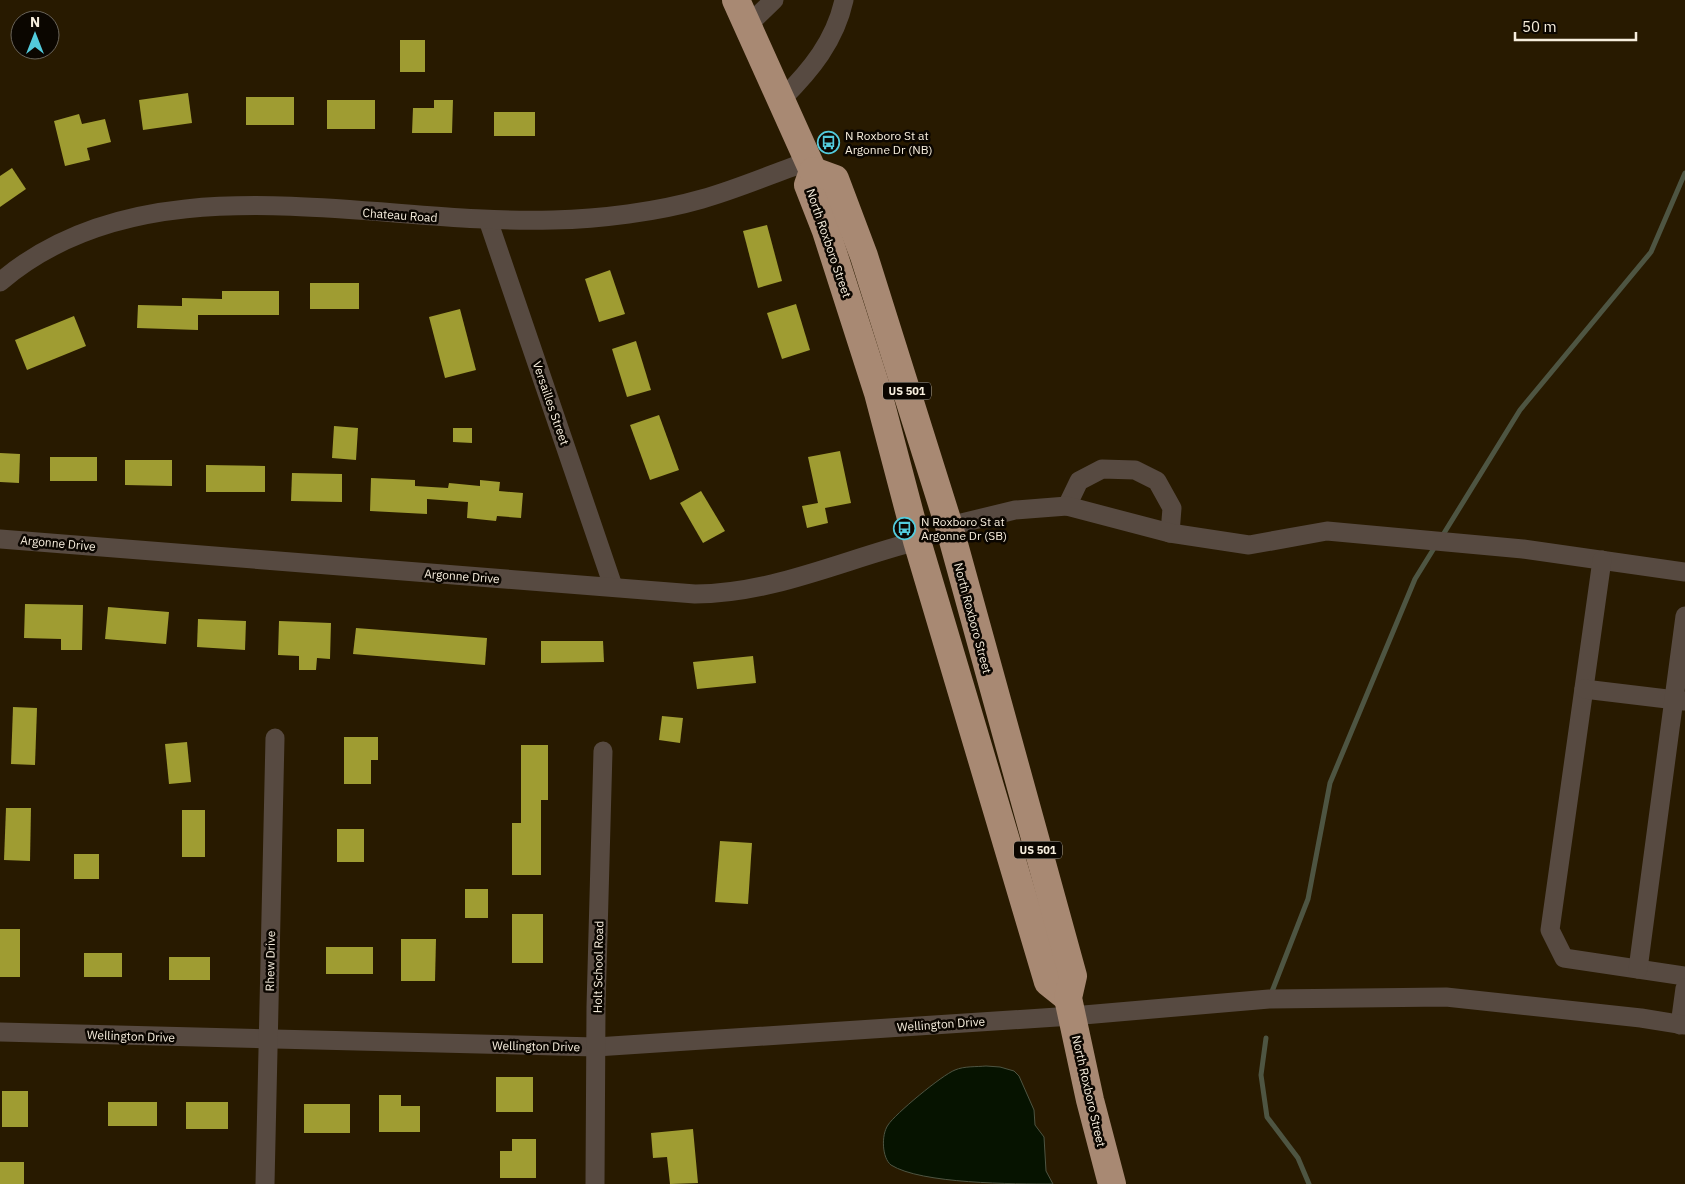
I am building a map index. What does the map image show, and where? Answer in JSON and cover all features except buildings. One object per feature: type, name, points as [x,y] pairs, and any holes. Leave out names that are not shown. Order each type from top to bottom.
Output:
[{"type":"highway","name":"North Roxboro Street","points":[[736,0],[811,166],[808,185],[826,231],[878,393],[916,541],[1048,982],[1070,1007]]},
{"type":"highway","name":"North Roxboro Street","points":[[811,166],[834,179],[858,239],[949,526],[989,678],[1073,976],[1070,1007],[1090,1100],[1112,1184]]},
{"type":"highway","points":[[878,393],[898,418],[927,512],[949,526]]},
{"type":"highway","points":[[916,541],[937,547],[974,670],[989,678]]},
{"type":"street","points":[[748,25],[774,0]]},
{"type":"street","points":[[782,99],[824,51],[833,36],[840,1]]},
{"type":"street","name":"Chateau Road","points":[[0,282],[25,263],[72,238],[119,221],[167,211],[248,206],[488,220],[554,220],[650,209],[702,199],[811,166]]},
{"type":"street","name":"Versailles Street","points":[[488,220],[613,586]]},
{"type":"street","points":[[1067,506],[1079,481],[1102,469],[1135,470],[1157,481],[1172,508],[1170,534]]},
{"type":"street","points":[[949,526],[1015,510],[1067,506],[1170,534],[1249,545],[1327,531],[1439,540],[1685,572]]},
{"type":"street","name":"Argonne Drive","points":[[0,539],[397,571],[613,586],[694,594],[740,591],[804,576],[868,553],[916,541]]},
{"type":"street","points":[[1602,560],[1550,930],[1564,958],[1685,976]]},
{"type":"street","points":[[1638,969],[1679,701],[1685,616]]},
{"type":"street","points":[[1584,689],[1679,701]]},
{"type":"street","name":"Rhew Drive","points":[[265,1184],[275,738]]},
{"type":"street","name":"Holt School Road","points":[[595,1184],[596,1047],[603,751]]},
{"type":"street","points":[[1682,1025],[1685,988]]},
{"type":"street","name":"Wellington Drive","points":[[0,1032],[596,1047],[1070,1007],[1269,999],[1446,997],[1682,1025]]},
{"type":"shaded area","points":[[986,1066],[1014,1071],[1019,1076],[1034,1110],[1035,1125],[1044,1137],[1046,1171],[1053,1184],[969,1182],[923,1176],[891,1165],[884,1152],[884,1134],[892,1120],[919,1095],[949,1073],[962,1068]]},
{"type":"waterway","points":[[1441,538],[1520,410],[1651,252],[1685,173]]},
{"type":"waterway","points":[[1271,994],[1308,899],[1330,783],[1415,579],[1436,545]]},
{"type":"waterway","points":[[1266,1038],[1261,1075],[1267,1117],[1298,1158],[1309,1184]]},
{"type":"place","name":"N Roxboro St at Argonne Dr (NB)","points":[[829,142]]},
{"type":"place","name":"N Roxboro St at Argonne Dr (SB)","points":[[905,528]]}]
